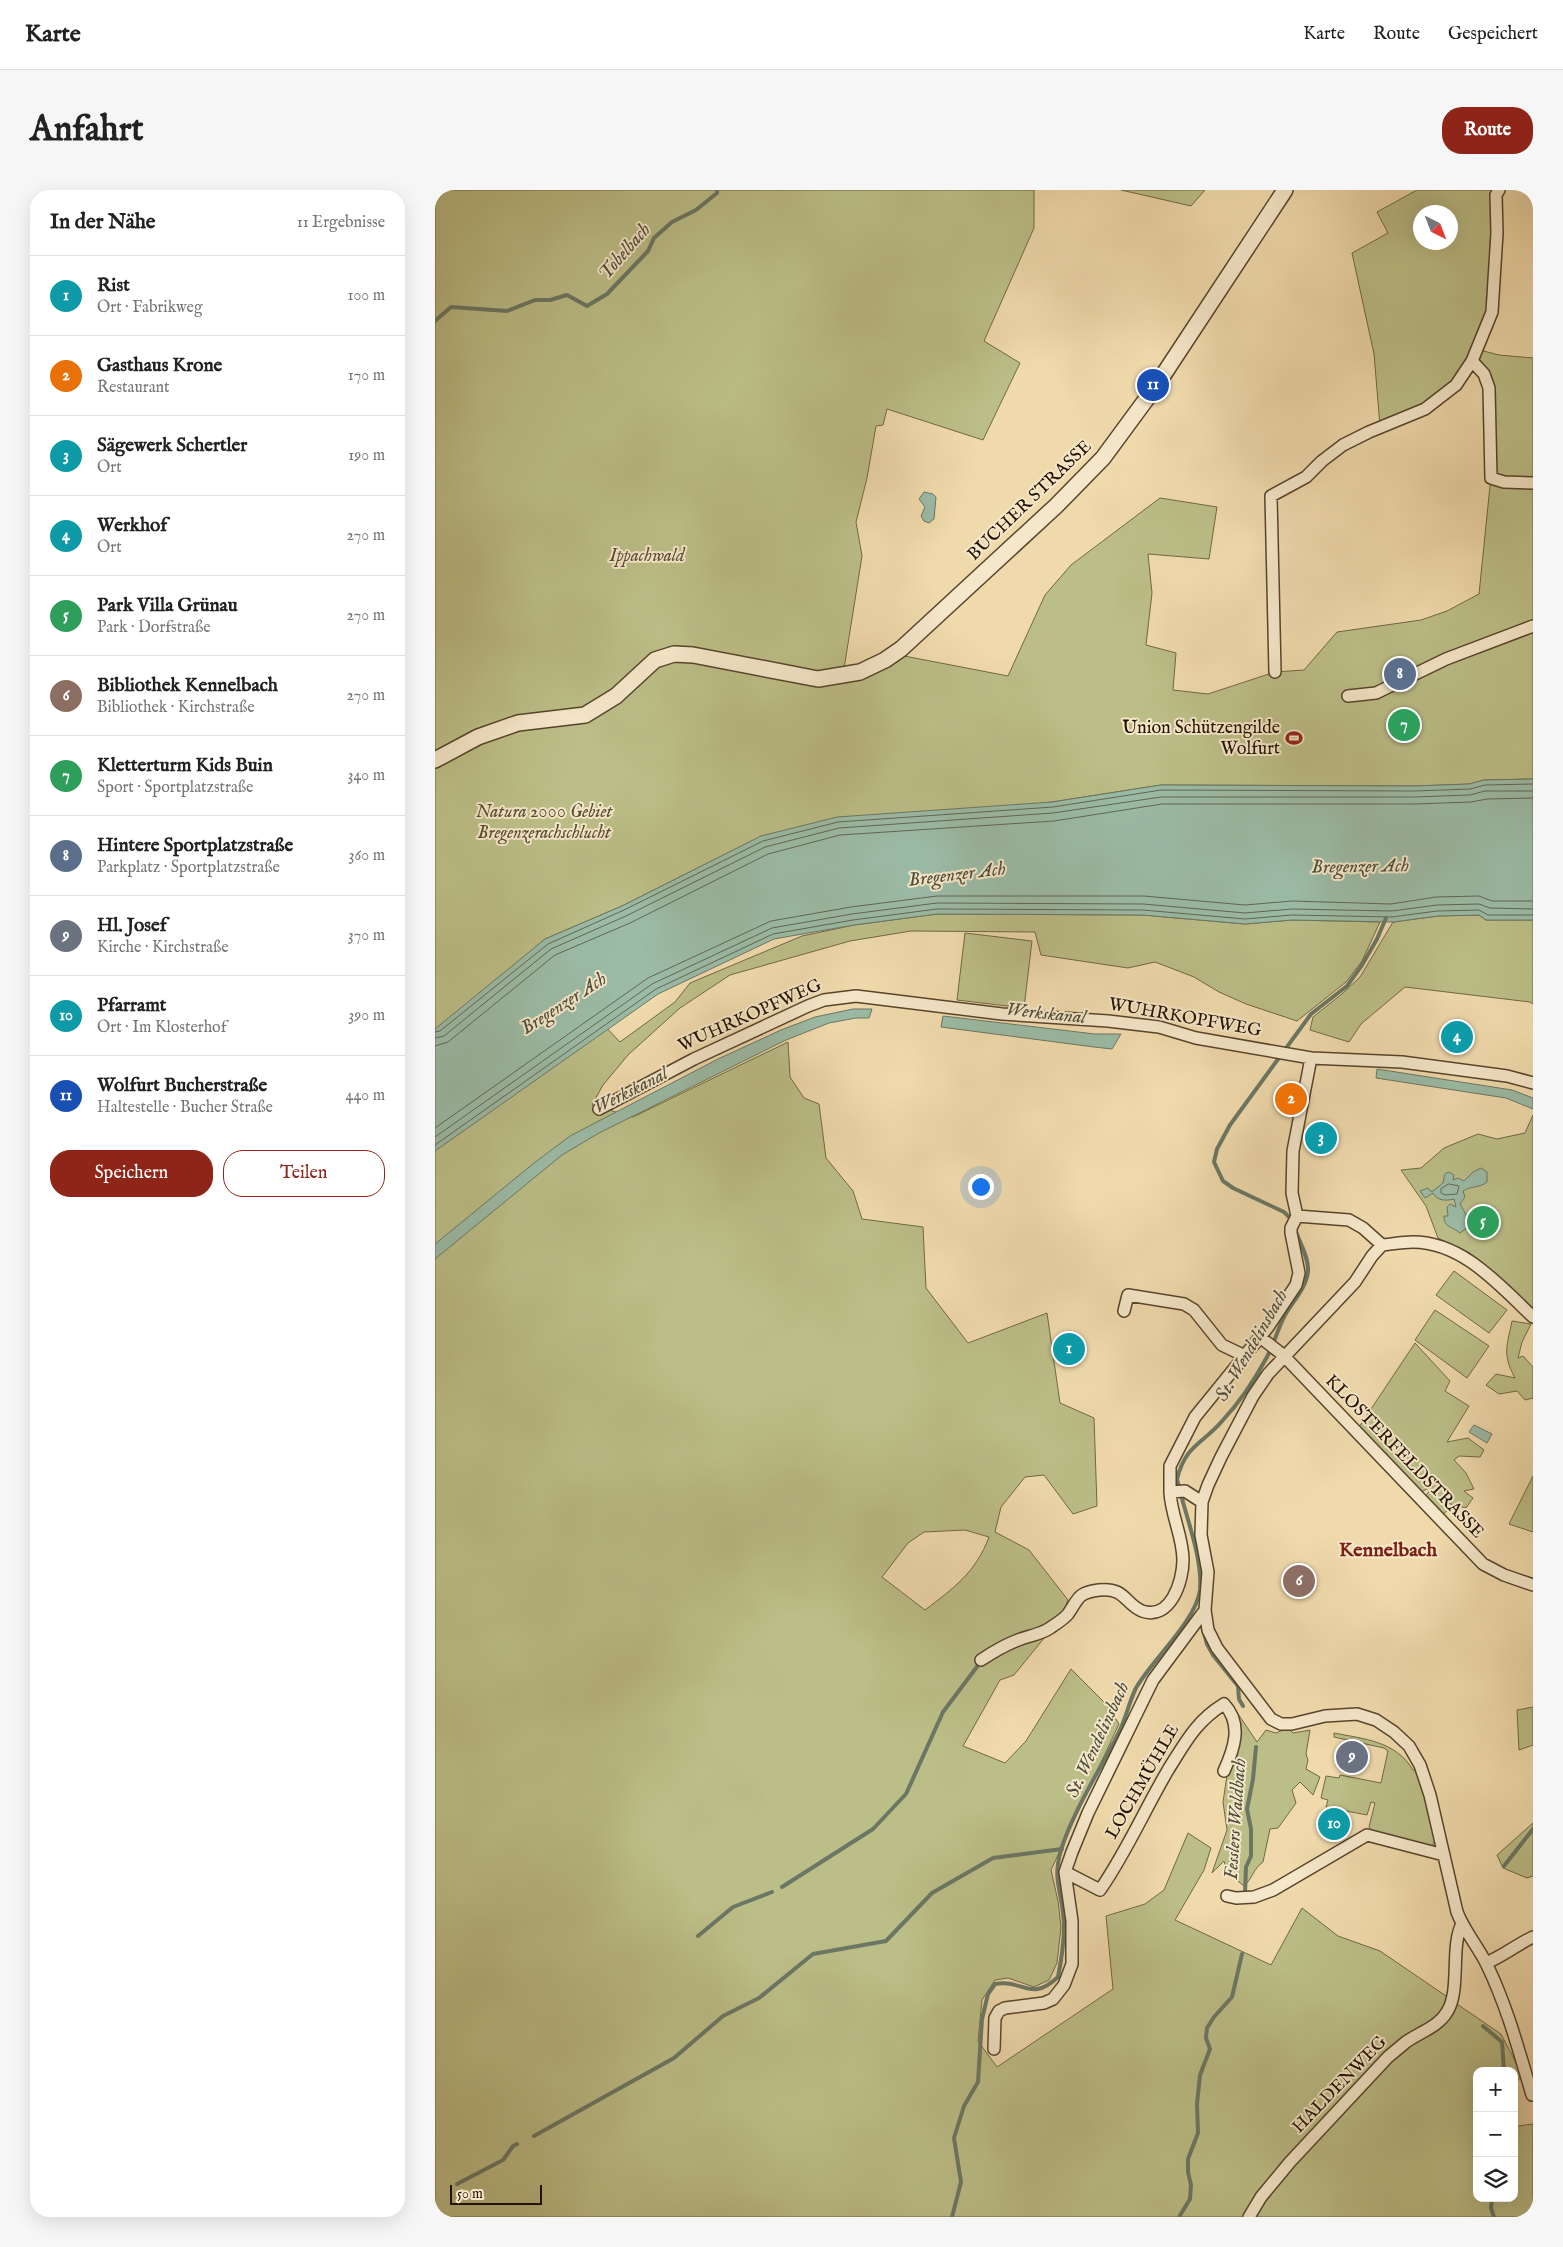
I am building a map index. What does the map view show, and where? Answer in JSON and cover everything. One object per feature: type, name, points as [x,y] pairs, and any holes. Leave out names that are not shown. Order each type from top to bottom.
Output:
[{"type":"street","name":"BUCHER STRASSE","points":[[435,760],[478,737],[518,723],[585,715],[615,696],[655,660],[674,654],[729,661],[818,679],[860,672],[885,660],[901,649],[1089,474],[1157,386],[1285,190]]},
{"type":"street","points":[[1275,672],[1271,496],[1306,477],[1322,461],[1343,445],[1425,408],[1456,385],[1472,362],[1492,312],[1497,233],[1497,195],[1499,190]]},
{"type":"street","points":[[1472,362],[1484,374],[1489,388],[1491,478],[1504,482],[1533,483]]},
{"type":"street","points":[[1348,696],[1376,693],[1446,659],[1533,626]]},
{"type":"street","name":"WUHRKOPFWEG","points":[[599,1109],[694,1059],[808,1006],[840,997],[881,998],[1002,1014],[1159,1027],[1196,1038],[1311,1058],[1402,1062],[1507,1076],[1533,1083]]},
{"type":"street","points":[[981,1660],[1002,1647],[1048,1630],[1068,1615],[1076,1599],[1085,1594],[1100,1590],[1114,1591],[1125,1596],[1141,1610],[1156,1613],[1168,1606],[1176,1593],[1183,1560],[1177,1492],[1169,1466],[1185,1436],[1209,1399],[1262,1338],[1296,1285],[1299,1273],[1292,1193],[1293,1151],[1311,1058]]},
{"type":"street","points":[[1294,1221],[1349,1220],[1363,1228],[1382,1245]]},
{"type":"street","points":[[1532,2095],[1503,2003],[1486,1964],[1461,1924],[1430,1795],[1420,1764],[1409,1746],[1394,1732],[1376,1720],[1357,1714],[1325,1716],[1292,1724],[1281,1724],[1271,1719],[1217,1648],[1208,1630],[1205,1610],[1208,1572],[1201,1535],[1202,1502],[1211,1478],[1253,1396],[1281,1354],[1315,1325],[1355,1282],[1382,1245],[1415,1242],[1435,1246],[1463,1256],[1497,1283],[1533,1317]]},
{"type":"street","points":[[1124,1311],[1128,1295],[1184,1304],[1194,1310],[1212,1336],[1221,1345],[1245,1356]]},
{"type":"street","name":"KLOSTERFELDSTRASSE","points":[[1262,1338],[1281,1354],[1483,1564],[1504,1576],[1533,1585]]},
{"type":"street","points":[[1177,1492],[1202,1502]]},
{"type":"street","name":"LOCHMÜHLE","points":[[1205,1610],[1153,1680],[1089,1813],[1065,1872],[1100,1890],[1144,1811],[1194,1728],[1211,1712],[1224,1704],[1230,1710],[1235,1725],[1235,1748],[1224,1771]]},
{"type":"street","points":[[1227,1896],[1236,1898],[1254,1897],[1273,1890],[1367,1834],[1444,1855]]},
{"type":"street","points":[[994,2049],[995,2018],[999,2011],[1005,2008],[1044,2003],[1053,1999],[1064,1985],[1072,1964],[1073,1948],[1072,1921],[1065,1872]]},
{"type":"street","name":"HALDENWEG","points":[[1249,2217],[1261,2197],[1290,2162],[1388,2057],[1406,2042],[1433,2026],[1448,2011],[1454,1979],[1458,1931],[1461,1924]]},
{"type":"street","points":[[1486,1964],[1533,1937]]},
{"type":"green space","points":[[435,190],[1034,190],[1034,228],[984,341],[1020,363],[983,440],[887,409],[883,425],[876,426],[867,478],[856,522],[862,556],[842,681],[899,655],[1008,676],[1045,595],[1071,565],[1160,498],[1217,507],[1209,559],[1148,554],[1152,593],[1146,645],[1176,653],[1173,690],[1208,694],[1275,672],[1304,670],[1337,632],[1421,620],[1447,611],[1479,594],[1491,476],[1491,386],[1472,360],[1453,385],[1424,406],[1380,426],[1374,354],[1352,253],[1388,233],[1377,212],[1417,190],[1496,190],[1490,312],[1476,349],[1499,355],[1533,358],[1533,779],[1484,780],[1470,784],[1414,786],[1161,785],[1052,802],[752,841],[622,906],[545,939],[532,950],[620,1042],[675,1002],[690,983],[802,936],[854,925],[937,914],[1143,915],[1245,924],[1292,920],[1380,922],[1362,961],[1346,982],[1297,1021],[1246,1004],[1219,992],[1194,977],[1155,962],[1128,968],[1041,955],[1035,932],[911,931],[850,941],[730,975],[680,1008],[628,1055],[603,1085],[592,1105],[633,1117],[788,1042],[790,1077],[804,1098],[819,1104],[826,1158],[853,1191],[862,1219],[923,1227],[926,1288],[968,1343],[1047,1313],[1060,1403],[1094,1418],[1097,1506],[1073,1514],[1044,1475],[1025,1477],[1001,1507],[995,1532],[1029,1550],[1068,1600],[1062,1616],[1014,1675],[1000,1680],[963,1746],[1005,1763],[1026,1741],[1071,1669],[1106,1704],[1119,1724],[1051,1870],[1058,1901],[1061,1927],[1057,1963],[1049,1980],[1034,1987],[1008,1978],[995,1980],[982,2000],[978,2041],[997,2067],[1113,1989],[1106,1916],[1145,1904],[1164,1890],[1188,1833],[1211,1848],[1204,1870],[1175,1920],[1271,1965],[1302,1908],[1338,1936],[1380,1951],[1449,1998],[1441,2015],[1410,2035],[1245,2217],[435,2217]],"holes":[[[965,1530],[989,1537],[971,1570],[925,1610],[882,1577],[908,1543],[924,1532]]]},
{"type":"green space","points":[[1121,190],[1205,190],[1191,206]]},
{"type":"green space","points":[[1479,915],[1486,920],[1533,920],[1533,1004],[1530,1002],[1405,987],[1361,1024],[1349,1042],[1310,1030],[1313,1017],[1360,977],[1393,922],[1438,916]]},
{"type":"green space","points":[[965,933],[1032,941],[1024,1008],[957,1000]]},
{"type":"green space","points":[[1533,1115],[1533,1310],[1470,1253],[1438,1238],[1426,1206],[1401,1170],[1421,1168],[1444,1148],[1478,1134],[1497,1139],[1525,1133]]},
{"type":"green space","points":[[1454,1271],[1507,1310],[1489,1333],[1436,1295]]},
{"type":"green space","points":[[1435,1310],[1489,1346],[1467,1378],[1415,1340]]},
{"type":"green space","points":[[1512,1321],[1531,1324],[1522,1342],[1518,1358],[1523,1356],[1533,1367],[1533,1398],[1525,1400],[1517,1391],[1499,1394],[1486,1385],[1496,1374],[1515,1378],[1507,1356],[1507,1344]]},
{"type":"green space","points":[[1415,1343],[1450,1381],[1445,1391],[1469,1406],[1447,1442],[1468,1438],[1484,1450],[1480,1457],[1459,1456],[1454,1460],[1466,1473],[1474,1489],[1464,1491],[1473,1498],[1466,1508],[1447,1503],[1448,1510],[1441,1516],[1425,1497],[1433,1486],[1423,1491],[1419,1490],[1359,1427]]},
{"type":"green space","points":[[1533,1476],[1533,1532],[1509,1524]]},
{"type":"green space","points":[[1533,1707],[1533,1745],[1519,1750],[1517,1710]]},
{"type":"green space","points":[[1236,1711],[1257,1742],[1266,1730],[1276,1733],[1288,1728],[1293,1733],[1310,1730],[1306,1754],[1308,1760],[1306,1769],[1320,1777],[1313,1795],[1300,1782],[1292,1790],[1296,1803],[1278,1828],[1270,1829],[1263,1862],[1244,1886],[1227,1872],[1224,1861],[1212,1873],[1227,1830],[1223,1802],[1227,1775],[1238,1749]]},
{"type":"green space","points":[[1334,1733],[1368,1740],[1388,1747],[1406,1760],[1413,1770],[1417,1769],[1433,1814],[1437,1838],[1431,1847],[1374,1833],[1369,1827],[1375,1803],[1371,1802],[1367,1815],[1326,1807],[1328,1800],[1321,1798],[1326,1776],[1339,1778],[1340,1775],[1381,1783],[1388,1751],[1384,1748],[1334,1737]]},
{"type":"green space","points":[[1533,1823],[1533,1876],[1527,1878],[1503,1868],[1497,1855]]},
{"type":"green space","points":[[1454,2002],[1501,2034],[1522,2074],[1518,2080],[1518,2067],[1473,2067],[1473,2202],[1518,2202],[1518,2126],[1533,2124],[1533,2217],[1252,2217],[1264,2197],[1352,2097]]},
{"type":"water","points":[[924,492],[933,494],[936,497],[934,519],[929,523],[924,521],[921,516],[925,507],[919,499]]},
{"type":"water","name":"Bregenzer Ach","points":[[1533,779],[1533,920],[1486,920],[1479,915],[1438,916],[1393,922],[1292,920],[1245,924],[1143,915],[937,914],[854,925],[774,939],[658,994],[435,1151],[435,1029],[545,939],[622,906],[761,836],[837,817],[1052,802],[1161,785],[1414,786],[1469,784],[1484,780]]},
{"type":"water","points":[[853,1009],[872,1009],[869,1018],[856,1018],[829,1023],[786,1040],[599,1133],[562,1155],[435,1259],[435,1244],[570,1136],[718,1059],[781,1030],[815,1017]]},
{"type":"water","points":[[943,1016],[1095,1034],[1121,1034],[1112,1049],[941,1027]]},
{"type":"water","points":[[1377,1069],[1512,1090],[1533,1098],[1533,1109],[1506,1098],[1376,1078]]},
{"type":"water","points":[[1481,1168],[1487,1172],[1487,1182],[1463,1191],[1465,1197],[1460,1204],[1465,1212],[1468,1227],[1460,1233],[1447,1225],[1444,1220],[1444,1216],[1448,1216],[1447,1207],[1450,1204],[1456,1207],[1454,1199],[1442,1200],[1433,1193],[1425,1198],[1420,1191],[1428,1188],[1430,1191],[1433,1191],[1443,1183],[1445,1175],[1449,1172],[1454,1175],[1453,1180],[1458,1178],[1464,1181],[1473,1172]]},
{"type":"water","points":[[1474,1425],[1492,1434],[1487,1443],[1469,1432]]},
{"type":"waterway","name":"Tobelbach","points":[[435,321],[451,307],[507,311],[535,300],[550,300],[567,295],[587,306],[607,294],[648,251],[654,238],[672,222],[696,210],[717,193],[717,190]]},
{"type":"waterway","points":[[1292,1220],[1284,1212],[1233,1188],[1223,1181],[1214,1162],[1217,1149],[1230,1125],[1311,1014],[1347,986],[1377,939],[1386,918]]},
{"type":"waterway","name":"St. Wendelinsbach","points":[[952,2217],[961,2182],[954,2138],[964,2106],[978,2082],[982,2019],[988,1994],[995,1984],[1013,1984],[1033,1989],[1048,1985],[1058,1977],[1064,1929],[1057,1875],[1061,1850],[1066,1835],[1121,1728],[1136,1688],[1191,1614],[1200,1590],[1199,1563],[1177,1479],[1185,1458],[1190,1451],[1216,1428],[1252,1382],[1269,1352],[1285,1315],[1305,1283],[1308,1266],[1296,1231]]},
{"type":"waterway","name":"Fesslers Waldbach","points":[[1201,1623],[1207,1644],[1213,1655],[1238,1686],[1239,1699],[1243,1706]]},
{"type":"waterway","points":[[782,1887],[873,1829],[906,1794],[943,1712],[979,1664]]},
{"type":"waterway","name":"Fesslers Waldbach","points":[[1245,1894],[1246,1867],[1251,1856],[1251,1829],[1247,1809],[1253,1779],[1256,1747]]},
{"type":"waterway","points":[[1504,1866],[1533,1829]]},
{"type":"waterway","points":[[534,2136],[674,2058],[723,2016],[759,1998],[813,1954],[886,1941],[932,1893],[993,1858],[1062,1849]]},
{"type":"waterway","points":[[698,1936],[733,1907],[772,1892]]},
{"type":"waterway","name":"Fesslers Waldbach","points":[[1179,2217],[1190,2199],[1191,2185],[1188,2159],[1198,2133],[1197,2104],[1200,2075],[1210,2049],[1206,2038],[1207,2028],[1232,1997],[1242,1954]]},
{"type":"waterway","points":[[1483,2026],[1502,2042],[1504,2067]]},
{"type":"waterway","points":[[457,2184],[503,2160],[513,2146],[517,2144]]},
{"type":"waterway","points":[[1492,2202],[1491,2208],[1494,2217]]},
{"type":"place","name":"Wolfurt Bucherstraße","points":[[1153,385]]},
{"type":"place","name":"Hintere Sportplatzstraße","points":[[1400,674]]},
{"type":"place","name":"Kletterturm Kids Buin","points":[[1404,725]]},
{"type":"place","name":"Union Schützengilde Wolfurt","points":[[1294,738]]},
{"type":"place","name":"Werkhof","points":[[1457,1037]]},
{"type":"place","name":"Gasthaus Krone","points":[[1291,1099]]},
{"type":"place","name":"Sägewerk Schertler","points":[[1321,1138]]},
{"type":"place","name":"Park Villa Grünau","points":[[1483,1222]]},
{"type":"place","name":"Rist","points":[[1069,1349]]},
{"type":"place","name":"Bibliothek Kennelbach","points":[[1299,1581]]},
{"type":"place","name":"Hl. Josef","points":[[1352,1757]]},
{"type":"place","name":"Pfarramt","points":[[1334,1824]]},
{"type":"district","name":"Kennelbach","points":[[1388,1550]]},
{"type":"park label","name":"Ippachwald","points":[[647,556]]},
{"type":"park label","name":"Natura 2000 Gebiet Bregenzerachschlucht","points":[[544,822]]},
{"type":"water label","name":"Werkskanal","points":[[1046,1014]]},
{"type":"water label","name":"Werkskanal","points":[[631,1091]]}]
